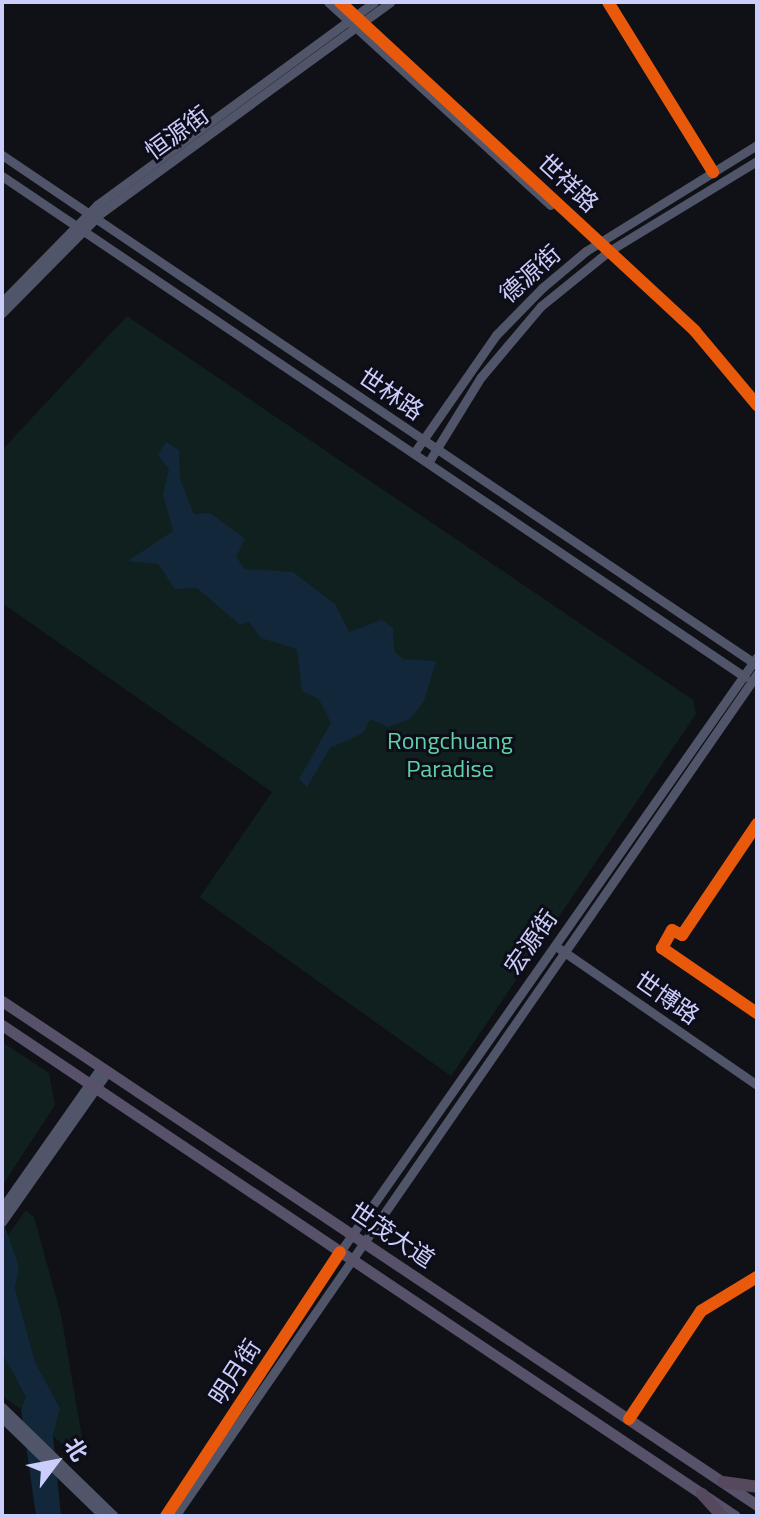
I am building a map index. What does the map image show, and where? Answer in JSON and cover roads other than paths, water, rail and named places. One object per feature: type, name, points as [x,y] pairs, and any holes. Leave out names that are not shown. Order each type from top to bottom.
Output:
[{"type":"highway","points":[[723,1482],[757,1487]]},
{"type":"highway","points":[[702,1494],[722,1516]]},
{"type":"main road","name":"世祥路","points":[[328,2],[355,22],[695,331],[757,405]]},
{"type":"main road","name":"世祥路","points":[[340,2],[355,22]]},
{"type":"main road","name":"恒源街","points":[[355,22],[374,2]]},
{"type":"main road","name":"恒源街","points":[[2,302],[92,216],[355,22],[390,2]]},
{"type":"main road","name":"德源街","points":[[414,453],[512,317],[597,244],[757,145]]},
{"type":"main road","name":"世林路","points":[[2,155],[755,661]]},
{"type":"main road","name":"德源街","points":[[428,463],[522,325],[607,253],[757,161]]},
{"type":"main road","name":"世林路","points":[[2,176],[741,675],[754,678]]},
{"type":"main road","name":"恒源街","points":[[2,313],[80,228]]},
{"type":"main road","name":"宏源街","points":[[340,1252],[741,675],[755,661]]},
{"type":"main road","name":"宏源街","points":[[352,1260],[754,678]]},
{"type":"main road","name":"世博路","points":[[555,943],[757,1082]]},
{"type":"main road","name":"世茂大道","points":[[2,1001],[757,1505]]},
{"type":"main road","name":"世茂大道","points":[[2,1025],[735,1516]]},
{"type":"main road","points":[[2,1222],[16,1195],[104,1069]]},
{"type":"main road","points":[[2,1208],[16,1195]]},
{"type":"main road","name":"明月街","points":[[166,1516],[340,1252]]},
{"type":"main road","name":"明月街","points":[[175,1516],[352,1260]]},
{"type":"main road","points":[[2,1407],[114,1516]]},
{"type":"main road","points":[[2,1418],[18,1425]]},
{"type":"main road","points":[[59,1462],[103,1516]]},
{"type":"street","points":[[608,2],[713,172]]},
{"type":"street","points":[[757,824],[682,935],[672,930],[662,948],[757,1013]]},
{"type":"street","points":[[629,1419],[701,1311],[757,1277]]},
{"type":"water","points":[[166,442],[179,450],[180,479],[194,514],[210,513],[245,539],[236,557],[245,569],[293,572],[335,604],[349,632],[382,620],[393,628],[394,651],[403,659],[436,661],[424,701],[410,719],[388,727],[370,719],[363,733],[330,748],[307,787],[299,779],[331,723],[319,699],[302,691],[297,649],[261,638],[249,622],[240,625],[197,588],[175,589],[158,564],[128,561],[173,531],[163,494],[169,469],[158,455]]},
{"type":"water","points":[[2,1218],[19,1266],[15,1288],[35,1362],[60,1408],[53,1436],[61,1516],[36,1516],[21,1409],[26,1397],[2,1353]]},
{"type":"park label","name":"Rongchuang Paradise","points":[[450,755]]}]
